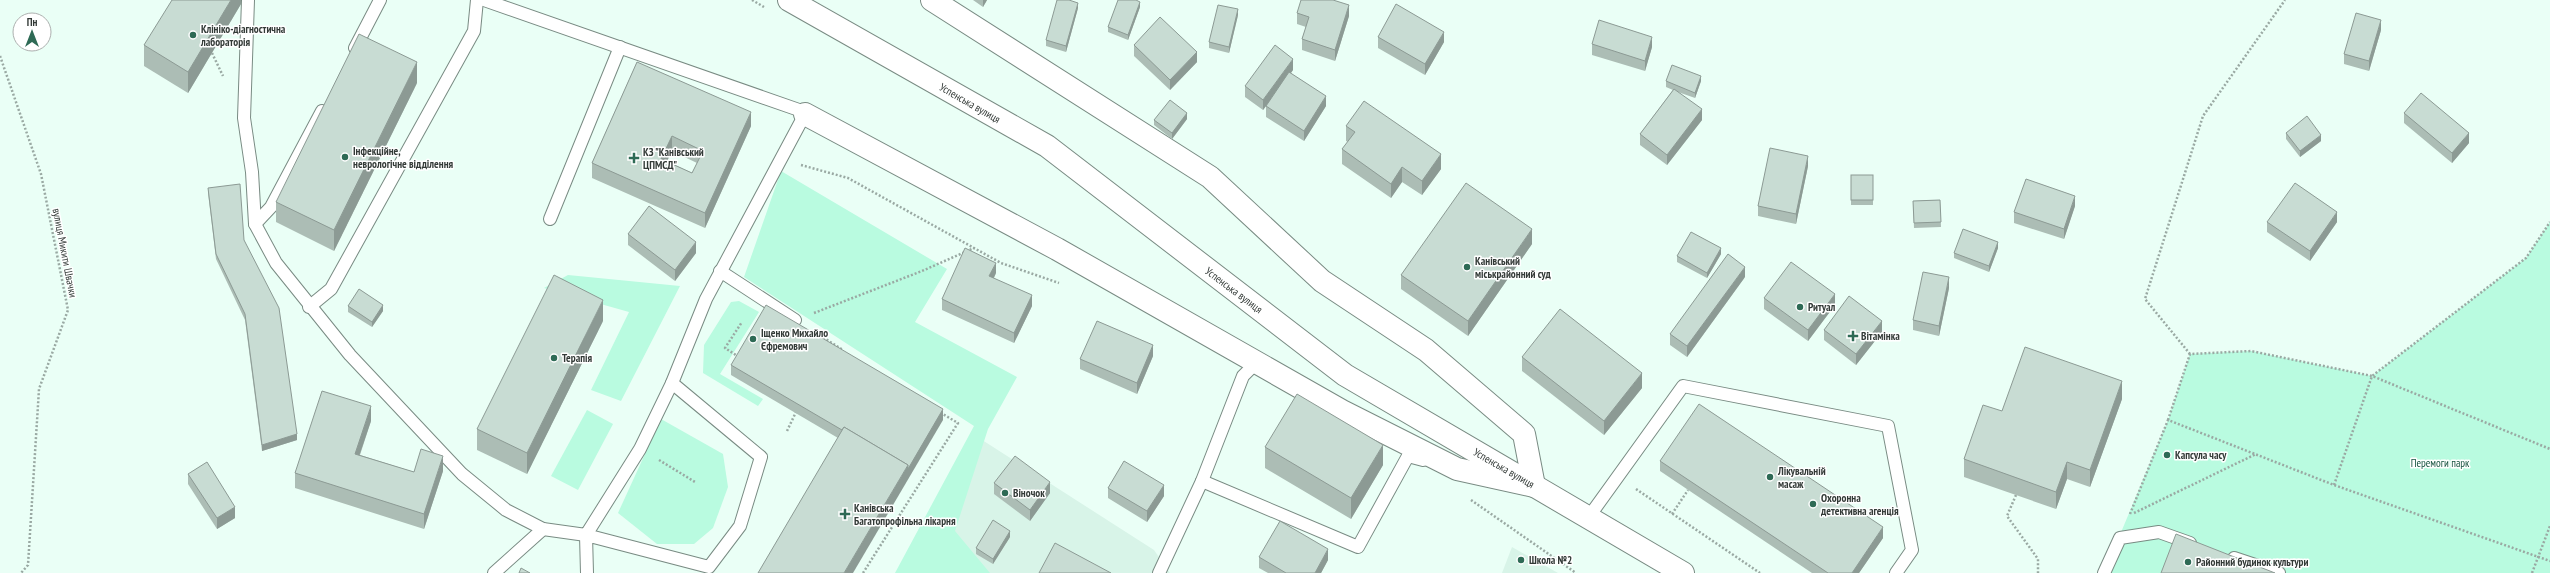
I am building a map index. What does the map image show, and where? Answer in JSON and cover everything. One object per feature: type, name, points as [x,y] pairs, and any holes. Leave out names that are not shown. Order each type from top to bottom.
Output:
[{"type":"street","name":"Успенська вулиця","points":[[789,0],[1046,146],[1345,375],[1683,573]]},
{"type":"street","points":[[805,114],[1057,249],[1342,411],[1457,469],[1534,486],[1524,434],[1426,350],[1322,281],[1210,177],[932,0]]},
{"type":"lane","points":[[248,0],[244,118],[252,172],[255,224],[276,263],[309,307],[350,355],[462,474],[506,510],[543,529],[586,535],[707,570],[740,526],[761,457],[672,383]]},
{"type":"lane","points":[[348,62],[380,0]]},
{"type":"lane","points":[[309,307],[331,289],[474,31],[477,0]]},
{"type":"lane","points":[[484,0],[791,107],[805,114],[720,271],[672,383],[640,449],[586,535],[587,573]]},
{"type":"lane","points":[[550,218],[620,47]]},
{"type":"lane","points":[[255,224],[271,207],[329,97]]},
{"type":"lane","points":[[720,271],[795,320]]},
{"type":"lane","points":[[1159,573],[1202,481],[1243,376],[1256,363]]},
{"type":"lane","points":[[1588,518],[1683,386],[1888,426],[1912,550],[1896,573]]},
{"type":"lane","points":[[1202,481],[1358,547],[1408,456],[1457,469]]},
{"type":"lane","points":[[494,573],[543,529]]},
{"type":"lane","points":[[2104,573],[2120,538],[2159,532],[2204,547]]},
{"type":"lane","points":[[2219,552],[2279,573]]},
{"type":"path","points":[[2190,354],[2145,299],[2203,116],[2286,0]]},
{"type":"path","name":"вулиця Микити Швачки","points":[[0,56],[41,174],[68,310],[39,389],[28,565],[21,573]]},
{"type":"path","points":[[2334,485],[2372,376],[2526,258],[2550,222]]},
{"type":"path","points":[[795,320],[922,271],[974,248]]},
{"type":"path","points":[[994,264],[1001,263]]},
{"type":"path","points":[[795,320],[847,353]]},
{"type":"path","points":[[741,358],[725,348],[742,322]]},
{"type":"path","points":[[2190,354],[2251,351],[2372,376],[2550,449]]},
{"type":"path","points":[[2190,354],[2168,420],[2129,515],[2256,454]]},
{"type":"path","points":[[863,573],[958,424],[939,411]]},
{"type":"path","points":[[787,431],[796,412]]},
{"type":"path","points":[[2168,420],[2334,485],[2550,561]]},
{"type":"path","points":[[640,449],[695,482]]},
{"type":"path","points":[[1618,476],[1760,573]]},
{"type":"path","points":[[1672,514],[1688,490]]},
{"type":"path","points":[[2016,495],[2007,516],[2038,559],[2038,573]]},
{"type":"path","points":[[2532,573],[2550,526]]},
{"type":"shaded area","name":"Віночок","points":[[976,436],[1154,550],[1170,573],[899,573]]},
{"type":"shaded area","name":"Школа №2","points":[[1512,547],[1558,573],[1502,573]]},
{"type":"green space","points":[[781,171],[947,269],[915,322],[1017,377],[988,429],[955,531],[990,573],[895,573],[974,426],[744,277]]},
{"type":"green space","name":"Перемоги парк","points":[[2550,222],[2550,573],[2104,573],[2168,420],[2190,354],[2251,351],[2372,376],[2526,258]]},
{"type":"green space","points":[[568,275],[680,286],[621,401],[591,390],[629,312],[544,288]]},
{"type":"green space","points":[[739,301],[759,312],[720,374],[763,399],[758,406],[703,373],[704,345],[731,302]]},
{"type":"green space","points":[[587,410],[613,424],[578,490],[551,476]]},
{"type":"green space","points":[[661,419],[723,454],[728,487],[713,528],[694,544],[657,544],[618,513]]},
{"type":"building","name":"Клініко-діагностична лабораторія","points":[[172,0],[231,0],[188,72],[144,45]]},
{"type":"building","points":[[1057,0],[1069,0],[1078,3],[1066,46],[1046,40]]},
{"type":"building","points":[[1118,0],[1136,0],[1140,2],[1128,35],[1108,27]]},
{"type":"building","points":[[1301,0],[1333,0],[1349,5],[1335,50],[1302,39],[1309,17],[1297,13]]},
{"type":"building","points":[[1396,4],[1444,32],[1425,64],[1378,37]]},
{"type":"building","points":[[1218,5],[1238,9],[1229,47],[1209,42]]},
{"type":"building","points":[[2356,13],[2381,20],[2369,61],[2344,54]]},
{"type":"building","points":[[1160,17],[1197,52],[1170,80],[1134,45]]},
{"type":"building","points":[[1599,20],[1652,37],[1645,61],[1592,44]]},
{"type":"building","name":"Інфекційне, неврологічне відділення","points":[[359,34],[417,62],[334,230],[276,202]]},
{"type":"building","points":[[1275,45],[1293,59],[1263,100],[1245,86]]},
{"type":"building","name":"КЗ \"Канівський ЦПМСД\"","points":[[637,62],[751,112],[705,213],[592,163]],"holes":[[[672,136],[703,151],[692,173],[661,159]]]},
{"type":"building","points":[[1672,65],[1701,76],[1695,93],[1666,81]]},
{"type":"building","points":[[1289,72],[1326,96],[1304,131],[1266,106]]},
{"type":"building","points":[[1674,89],[1702,109],[1667,155],[1640,134]]},
{"type":"building","points":[[2421,93],[2469,133],[2452,153],[2404,113]]},
{"type":"building","points":[[1170,100],[1187,113],[1172,133],[1154,120]]},
{"type":"building","points":[[1364,101],[1441,154],[1422,181],[1402,167],[1391,184],[1342,149],[1355,132],[1346,126]]},
{"type":"building","points":[[2307,116],[2321,135],[2300,151],[2286,133]]},
{"type":"building","points":[[1770,148],[1808,156],[1796,214],[1758,206]]},
{"type":"building","points":[[1851,175],[1873,175],[1873,200],[1851,200]]},
{"type":"building","points":[[2026,179],[2075,196],[2064,229],[2014,212]]},
{"type":"building","name":"Канівський міськрайонний суд","points":[[1466,183],[1532,229],[1468,321],[1401,275]]},
{"type":"building","points":[[2295,183],[2337,212],[2310,251],[2267,222]]},
{"type":"building","points":[[240,184],[244,240],[279,308],[297,434],[262,445],[245,314],[216,254],[208,188]]},
{"type":"building","points":[[1940,200],[1941,222],[1914,223],[1913,201]]},
{"type":"building","points":[[649,206],[696,242],[675,270],[628,234]]},
{"type":"building","points":[[1963,229],[1998,242],[1989,266],[1954,253]]},
{"type":"building","points":[[1691,232],[1721,248],[1707,273],[1677,256]]},
{"type":"building","points":[[965,248],[996,263],[989,276],[1032,295],[1014,333],[942,299]]},
{"type":"building","points":[[1728,254],[1745,267],[1687,346],[1670,334]]},
{"type":"building","name":"Ритуал","points":[[1791,262],[1835,294],[1808,330],[1764,298]]},
{"type":"building","points":[[1923,272],[1949,277],[1939,326],[1913,320]]},
{"type":"building","name":"Терапія","points":[[554,275],[603,300],[527,453],[477,429]]},
{"type":"building","points":[[359,289],[383,305],[372,322],[348,306]]},
{"type":"building","name":"Вітамінка","points":[[1849,296],[1882,321],[1856,354],[1824,330]]},
{"type":"building","points":[[766,305],[943,409],[908,469],[908,465],[844,427],[842,430],[731,365]]},
{"type":"building","points":[[1560,309],[1642,373],[1604,421],[1522,357]]},
{"type":"building","points":[[1097,321],[1153,345],[1137,383],[1080,359]]},
{"type":"building","points":[[2025,347],[2122,381],[2090,470],[2067,462],[2056,492],[1964,459],[1983,405],[2002,411]]},
{"type":"building","points":[[322,391],[371,406],[355,454],[414,472],[421,449],[443,456],[424,514],[295,473]]},
{"type":"building","points":[[1297,394],[1383,445],[1351,498],[1265,447]]},
{"type":"building","points":[[1699,404],[1883,527],[1852,573],[1828,573],[1660,461]]},
{"type":"building","name":"Канівська Багатопрофільна лікарня","points":[[844,427],[908,465],[844,573],[758,573]]},
{"type":"building","points":[[1015,456],[1050,482],[1030,510],[994,483]]},
{"type":"building","points":[[1124,461],[1164,485],[1147,511],[1108,488]]},
{"type":"building","points":[[207,462],[235,507],[217,518],[188,474]]},
{"type":"building","points":[[993,520],[1010,531],[993,559],[976,548]]},
{"type":"building","points":[[1280,521],[1328,549],[1315,573],[1286,573],[1259,557]]},
{"type":"building","points":[[2176,534],[2275,573],[2161,573]]},
{"type":"building","points":[[1055,543],[1111,573],[1039,573]]},
{"type":"building","points":[[521,568],[530,573],[519,573]]},
{"type":"place","name":"Клініко-діагностична лабораторія","points":[[193,35]]},
{"type":"place","name":"Інфекційне, неврологічне відділення","points":[[345,157]]},
{"type":"place","name":"КЗ \"Канівський ЦПМСД\"","points":[[634,158]]},
{"type":"place","name":"Канівський міськрайонний суд","points":[[1467,267]]},
{"type":"place","name":"Ритуал","points":[[1800,307]]},
{"type":"place","name":"Вітамінка","points":[[1853,336]]},
{"type":"place","name":"Іщенко Михайло Єфремович","points":[[753,339]]},
{"type":"place","name":"Терапія","points":[[554,358]]},
{"type":"place","name":"Капсула часу","points":[[2167,455]]},
{"type":"place","name":"Лікувальній масаж","points":[[1770,477]]},
{"type":"place","name":"Віночок","points":[[1005,493]]},
{"type":"place","name":"Охоронна детективна агенція","points":[[1813,504]]},
{"type":"place","name":"Канівська Багатопрофільна лікарня","points":[[845,514]]},
{"type":"place","name":"Школа №2","points":[[1521,560]]},
{"type":"place","name":"Районний будинок культури","points":[[2188,562]]}]
